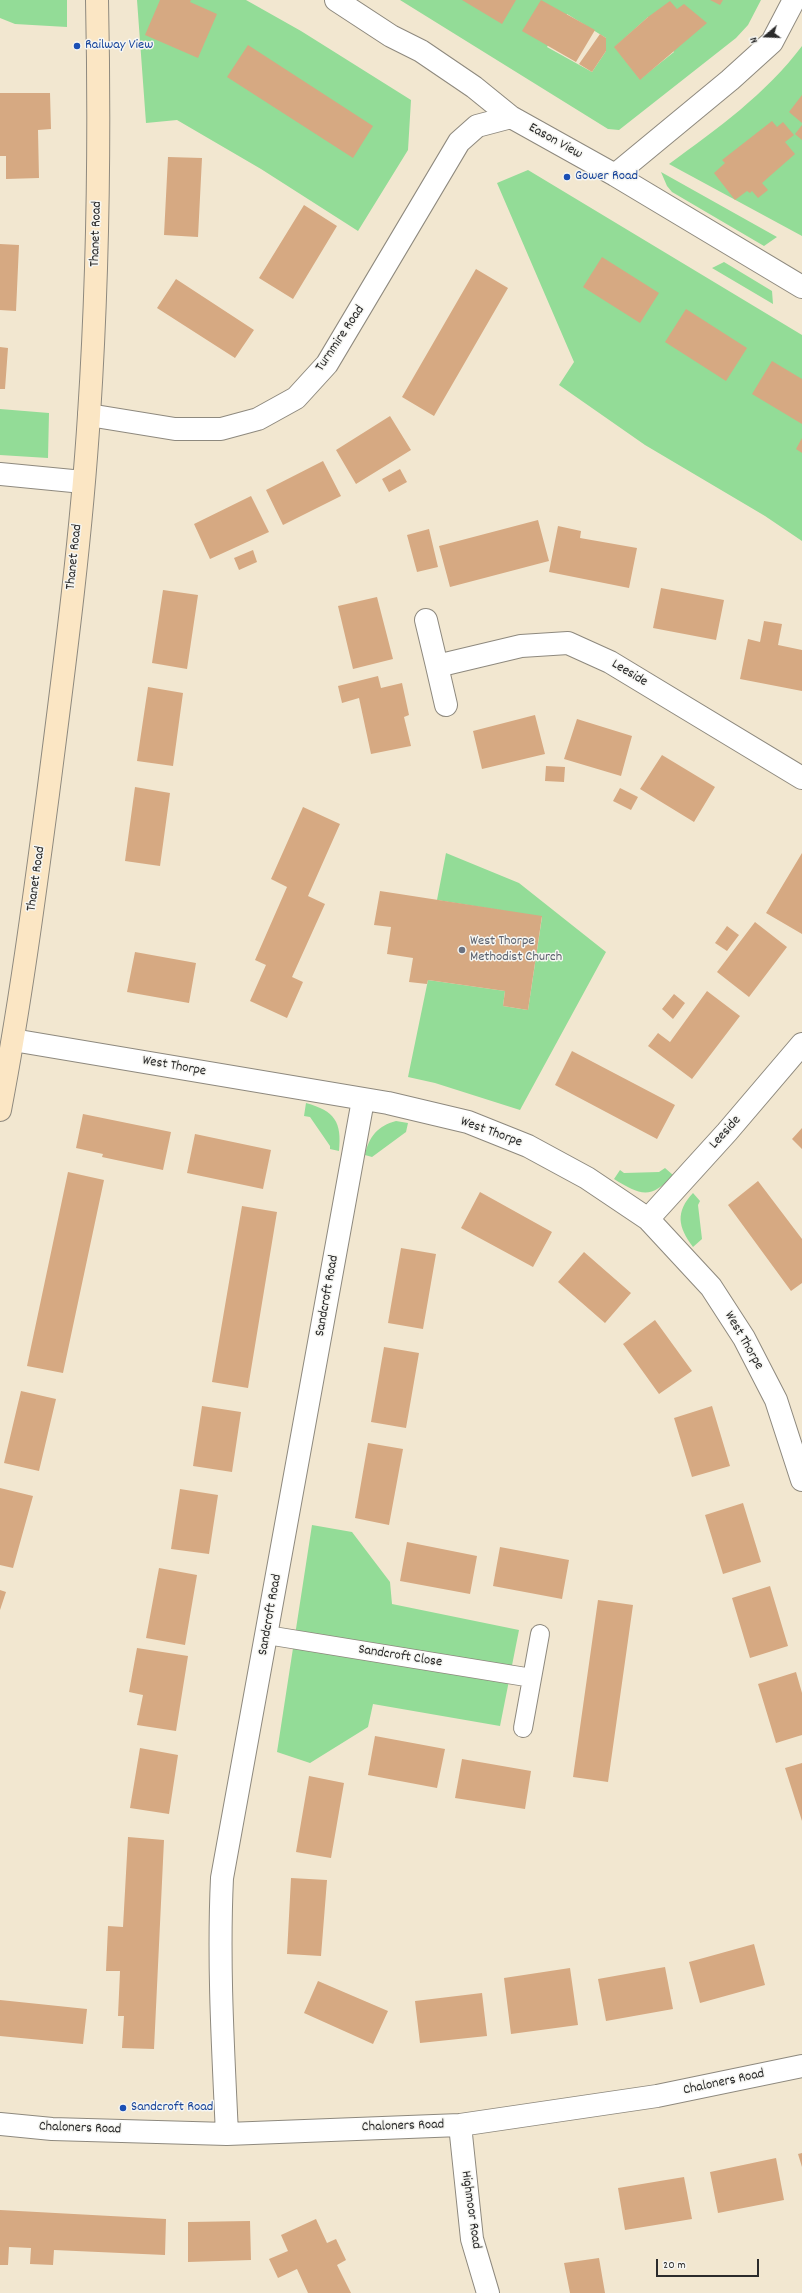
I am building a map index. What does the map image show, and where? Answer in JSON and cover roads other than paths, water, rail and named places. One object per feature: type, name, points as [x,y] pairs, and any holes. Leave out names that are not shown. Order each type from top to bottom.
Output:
[{"type":"street","name":"Thanet Road","points":[[0,1110],[13,1040],[60,704],[84,482],[89,415],[99,188],[96,0]]},
{"type":"street","name":"Eason View","points":[[336,0],[391,36],[421,51],[474,87],[511,117],[615,175],[802,287]]},
{"type":"street","points":[[615,175],[730,80],[772,42],[794,0]]},
{"type":"street","name":"Turnmire Road","points":[[89,415],[176,429],[220,429],[258,419],[296,398],[327,364],[459,142],[477,126],[511,117]]},
{"type":"street","points":[[0,474],[84,482]]},
{"type":"street","points":[[426,620],[446,705]]},
{"type":"street","name":"Leeside","points":[[437,666],[521,646],[568,642],[610,662],[802,778]]},
{"type":"street","name":"West Thorpe","points":[[13,1040],[364,1100],[468,1122],[528,1146],[587,1178],[648,1220],[711,1287],[744,1338],[776,1400],[802,1480]]},
{"type":"street","name":"Leeside","points":[[648,1220],[727,1132],[802,1044]]},
{"type":"street","name":"Sandcroft Road","points":[[227,2134],[220,1999],[219,1937],[222,1878],[364,1100]]},
{"type":"street","name":"Chaloners Road","points":[[0,2124],[52,2129],[227,2134],[460,2125],[657,2096],[802,2066]]},
{"type":"street","name":"Highmoor Road","points":[[460,2125],[472,2239],[488,2293]]},
{"type":"lane","points":[[523,1728],[540,1634]]},
{"type":"lane","name":"Sandcroft Close","points":[[267,1635],[532,1678]]},
{"type":"place","name":"Railway View","points":[[77,46]]},
{"type":"place","name":"Gower Road","points":[[567,177]]},
{"type":"place","name":"West Thorpe Methodist Church","points":[[462,950]]},
{"type":"place","name":"Sandcroft Road","points":[[123,2108]]}]
